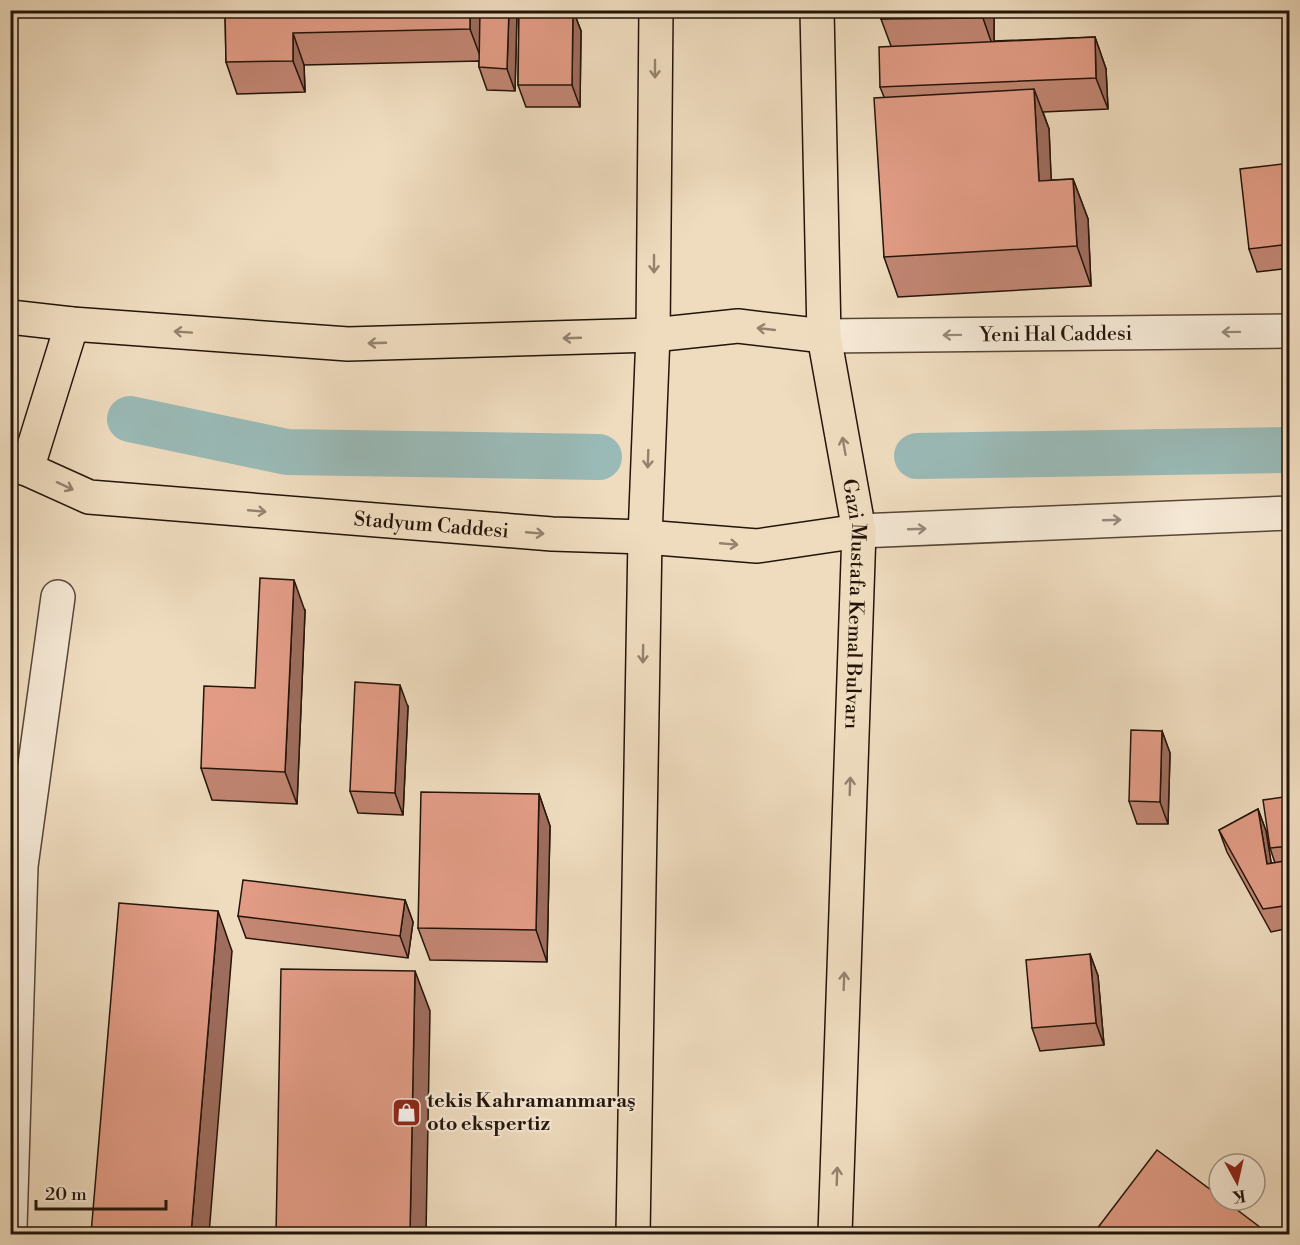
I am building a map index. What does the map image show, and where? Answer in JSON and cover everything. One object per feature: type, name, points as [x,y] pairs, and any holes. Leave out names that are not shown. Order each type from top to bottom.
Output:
[{"type":"main road","points":[[633,1234],[645,537],[653,335],[656,10]]},
{"type":"main road","name":"Gazi Mustafa Kemal Bulvarı","points":[[817,10],[825,336],[859,531],[835,1234]]},
{"type":"main road","points":[[10,317],[72,324],[348,344],[653,335],[738,326],[825,336]]},
{"type":"main road","points":[[19,467],[72,324]]},
{"type":"main road","name":"Stadyum Caddesi","points":[[19,467],[89,497],[552,534],[645,537],[756,546],[859,531]]},
{"type":"street","points":[[10,301],[72,324]]},
{"type":"street","name":"Yeni Hal Caddesi","points":[[825,336],[1290,331]]},
{"type":"street","points":[[859,531],[1290,513]]},
{"type":"street","points":[[10,1228],[16,866],[58,597]]},
{"type":"building","points":[[225,10],[470,10],[470,29],[293,33],[293,61],[226,62]]},
{"type":"building","points":[[480,10],[509,10],[507,69],[479,67]]},
{"type":"building","points":[[519,10],[573,10],[572,85],[518,85]]},
{"type":"building","points":[[881,10],[983,10],[983,18],[881,19]]},
{"type":"building","points":[[1095,37],[1096,78],[880,87],[879,47]]},
{"type":"building","points":[[1034,89],[1039,181],[1073,179],[1077,246],[884,257],[874,98]]},
{"type":"building","points":[[1290,163],[1290,244],[1249,249],[1240,169]]},
{"type":"building","points":[[260,578],[294,580],[285,772],[201,768],[204,686],[255,688]]},
{"type":"building","points":[[355,682],[400,685],[395,793],[350,791]]},
{"type":"building","points":[[1131,730],[1162,731],[1160,802],[1129,801]]},
{"type":"building","points":[[421,792],[539,794],[536,930],[418,928]]},
{"type":"building","points":[[1290,796],[1290,846],[1270,848],[1263,800]]},
{"type":"building","points":[[1258,809],[1267,864],[1290,860],[1290,905],[1263,909],[1219,830]]},
{"type":"building","points":[[243,880],[405,900],[400,936],[238,916]]},
{"type":"building","points":[[119,903],[218,911],[191,1234],[91,1234]]},
{"type":"building","points":[[1090,954],[1096,1023],[1032,1028],[1026,960]]},
{"type":"building","points":[[281,969],[415,971],[410,1234],[276,1234]]},
{"type":"building","points":[[1157,1150],[1207,1187],[1207,1212],[1240,1212],[1269,1234],[1093,1234]]},
{"type":"waterway","points":[[130,419],[287,452],[599,457]]},
{"type":"waterway","points":[[917,456],[1290,450]]},
{"type":"place","name":"tekis Kahramanmaraş oto ekspertiz","points":[[406,1112]]}]
